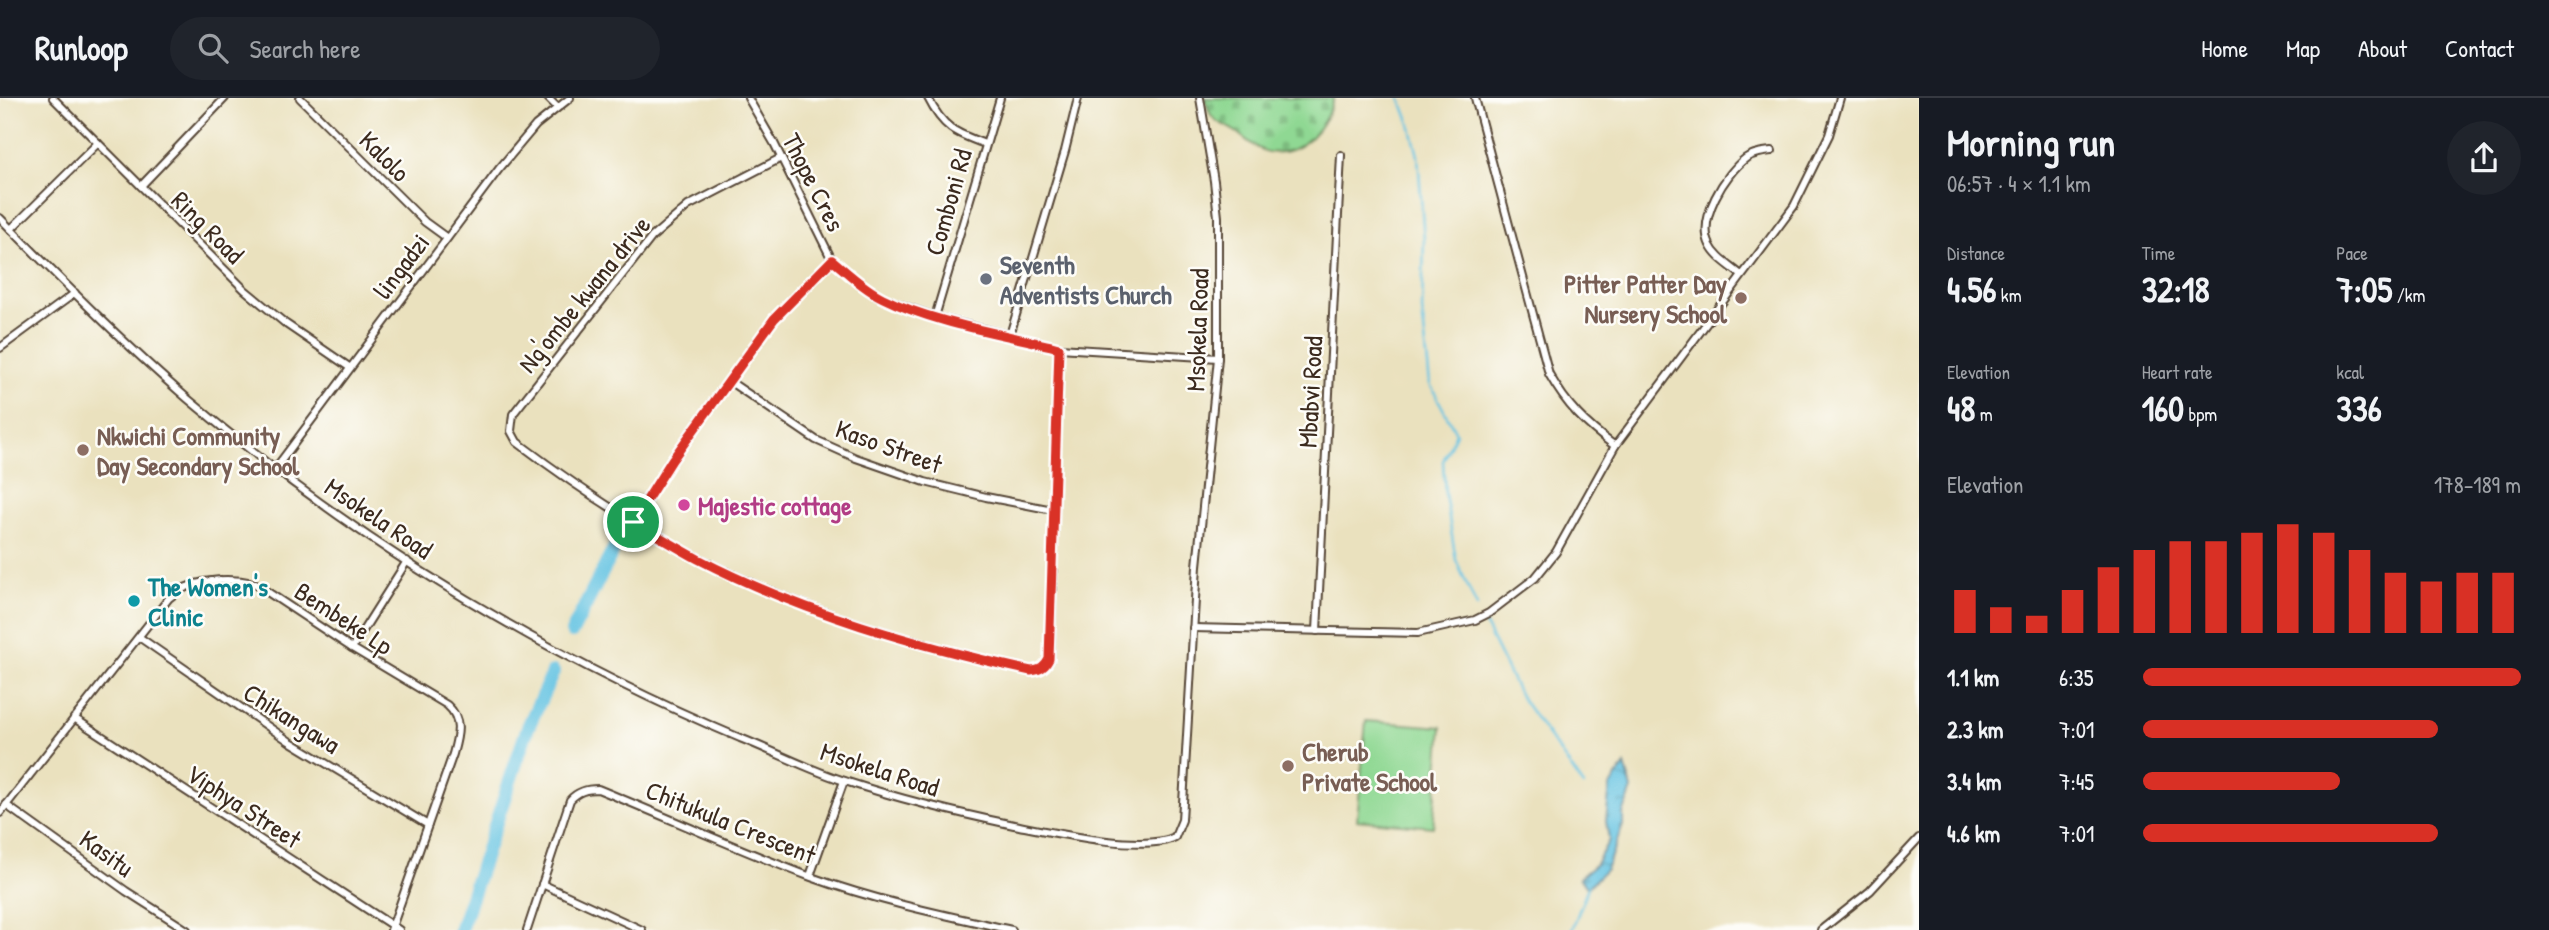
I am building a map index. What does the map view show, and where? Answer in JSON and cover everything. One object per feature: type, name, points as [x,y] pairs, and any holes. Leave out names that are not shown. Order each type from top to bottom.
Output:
[{"type":"street","name":"Ring Road","points":[[53,98],[256,301],[294,331],[349,367]]},
{"type":"street","points":[[141,186],[225,98]]},
{"type":"street","name":"Kalolo","points":[[300,98],[425,222],[447,238]]},
{"type":"street","points":[[548,98],[556,107]]},
{"type":"street","name":"lingadzi","points":[[275,469],[510,155],[536,125],[570,98]]},
{"type":"street","name":"Thope Cres","points":[[748,98],[832,260],[870,291],[935,317],[1059,348],[1218,358]]},
{"type":"street","points":[[928,98],[948,128],[985,144]]},
{"type":"street","name":"Comboni Rd","points":[[935,317],[1000,98]]},
{"type":"street","points":[[1010,335],[1065,151],[1078,98]]},
{"type":"street","name":"Msokela Road","points":[[0,218],[75,293],[187,397],[275,469],[340,517],[494,615],[657,701],[844,781],[933,808],[1043,831],[1154,844],[1175,838],[1182,820],[1197,566],[1218,358],[1218,217],[1200,98]]},
{"type":"street","points":[[1475,98],[1549,374],[1565,400],[1586,424],[1615,446]]},
{"type":"street","points":[[1194,628],[1418,633],[1460,625],[1489,613],[1535,578],[1556,552],[1615,446],[1794,206],[1829,135],[1840,98]]},
{"type":"street","points":[[11,229],[98,142]]},
{"type":"street","points":[[1741,275],[1716,254],[1710,245],[1706,233],[1707,219],[1713,200],[1735,169],[1747,157],[1772,151]]},
{"type":"street","name":"Mbabvi Road","points":[[1317,631],[1341,155]]},
{"type":"street","name":"Ng'ombe kwana drive","points":[[633,522],[517,442],[511,431],[513,414],[652,237],[688,206],[781,158]]},
{"type":"street","points":[[832,260],[774,319],[672,460],[633,522],[699,559],[769,591],[945,652],[1031,671],[1046,666],[1049,659],[1059,348]]},
{"type":"street","points":[[0,348],[75,293]]},
{"type":"street","name":"Kaso Street","points":[[729,382],[816,440],[856,458],[925,482],[1053,510]]},
{"type":"street","points":[[352,648],[407,561]]},
{"type":"street","name":"Bembeke Lp","points":[[0,813],[178,591],[200,584],[241,580],[254,583],[352,648],[447,705],[455,713],[458,735],[394,929]]},
{"type":"street","name":"Chikangawa","points":[[139,637],[289,741],[428,825]]},
{"type":"street","name":"Viphya Street","points":[[74,718],[394,929]]},
{"type":"street","points":[[810,876],[844,781]]},
{"type":"street","name":"Chitukula Crescent","points":[[527,930],[570,800],[579,792],[592,789],[618,797],[810,876],[916,909],[1012,930]]},
{"type":"street","name":"Kasitu","points":[[6,805],[126,891],[187,930]]},
{"type":"street","points":[[1821,930],[1870,891],[1919,838]]},
{"type":"street","points":[[542,884],[642,930]]},
{"type":"green space","points":[[1205,98],[1334,98],[1325,119],[1310,138],[1291,150],[1268,152],[1215,120]]},
{"type":"green space","points":[[1366,721],[1442,727],[1433,827],[1357,820]]},
{"type":"water","points":[[1625,765],[1632,789],[1623,814],[1623,825],[1606,869],[1588,887],[1579,878],[1596,864],[1609,840],[1606,821],[1610,786]]},
{"type":"waterway","points":[[1400,98],[1418,156],[1424,240],[1422,310],[1430,384],[1456,433],[1443,461],[1445,494],[1456,560],[1477,607]]},
{"type":"waterway","points":[[572,632],[616,545]]},
{"type":"waterway","points":[[1483,621],[1520,696],[1584,786]]},
{"type":"waterway","points":[[460,930],[528,727],[553,672]]},
{"type":"waterway","points":[[1572,930],[1588,887]]},
{"type":"place","name":"Seventh Adventists Church","points":[[986,279]]},
{"type":"place","name":"Pitter Patter Day Nursery School","points":[[1741,298]]},
{"type":"place","name":"Nkwichi Community Day Secondary School","points":[[83,450]]},
{"type":"place","name":"Majestic cottage","points":[[684,505]]},
{"type":"place","name":"The Women's Clinic","points":[[134,601]]},
{"type":"place","name":"Cherub Private School","points":[[1288,766]]},
{"type":"route","points":[[832,260],[870,291],[885,299],[935,317],[1059,348],[1049,659],[1046,666],[1039,670],[1031,671],[945,652],[836,616],[769,591],[699,559],[633,522],[672,460],[774,319],[832,260]]}]
